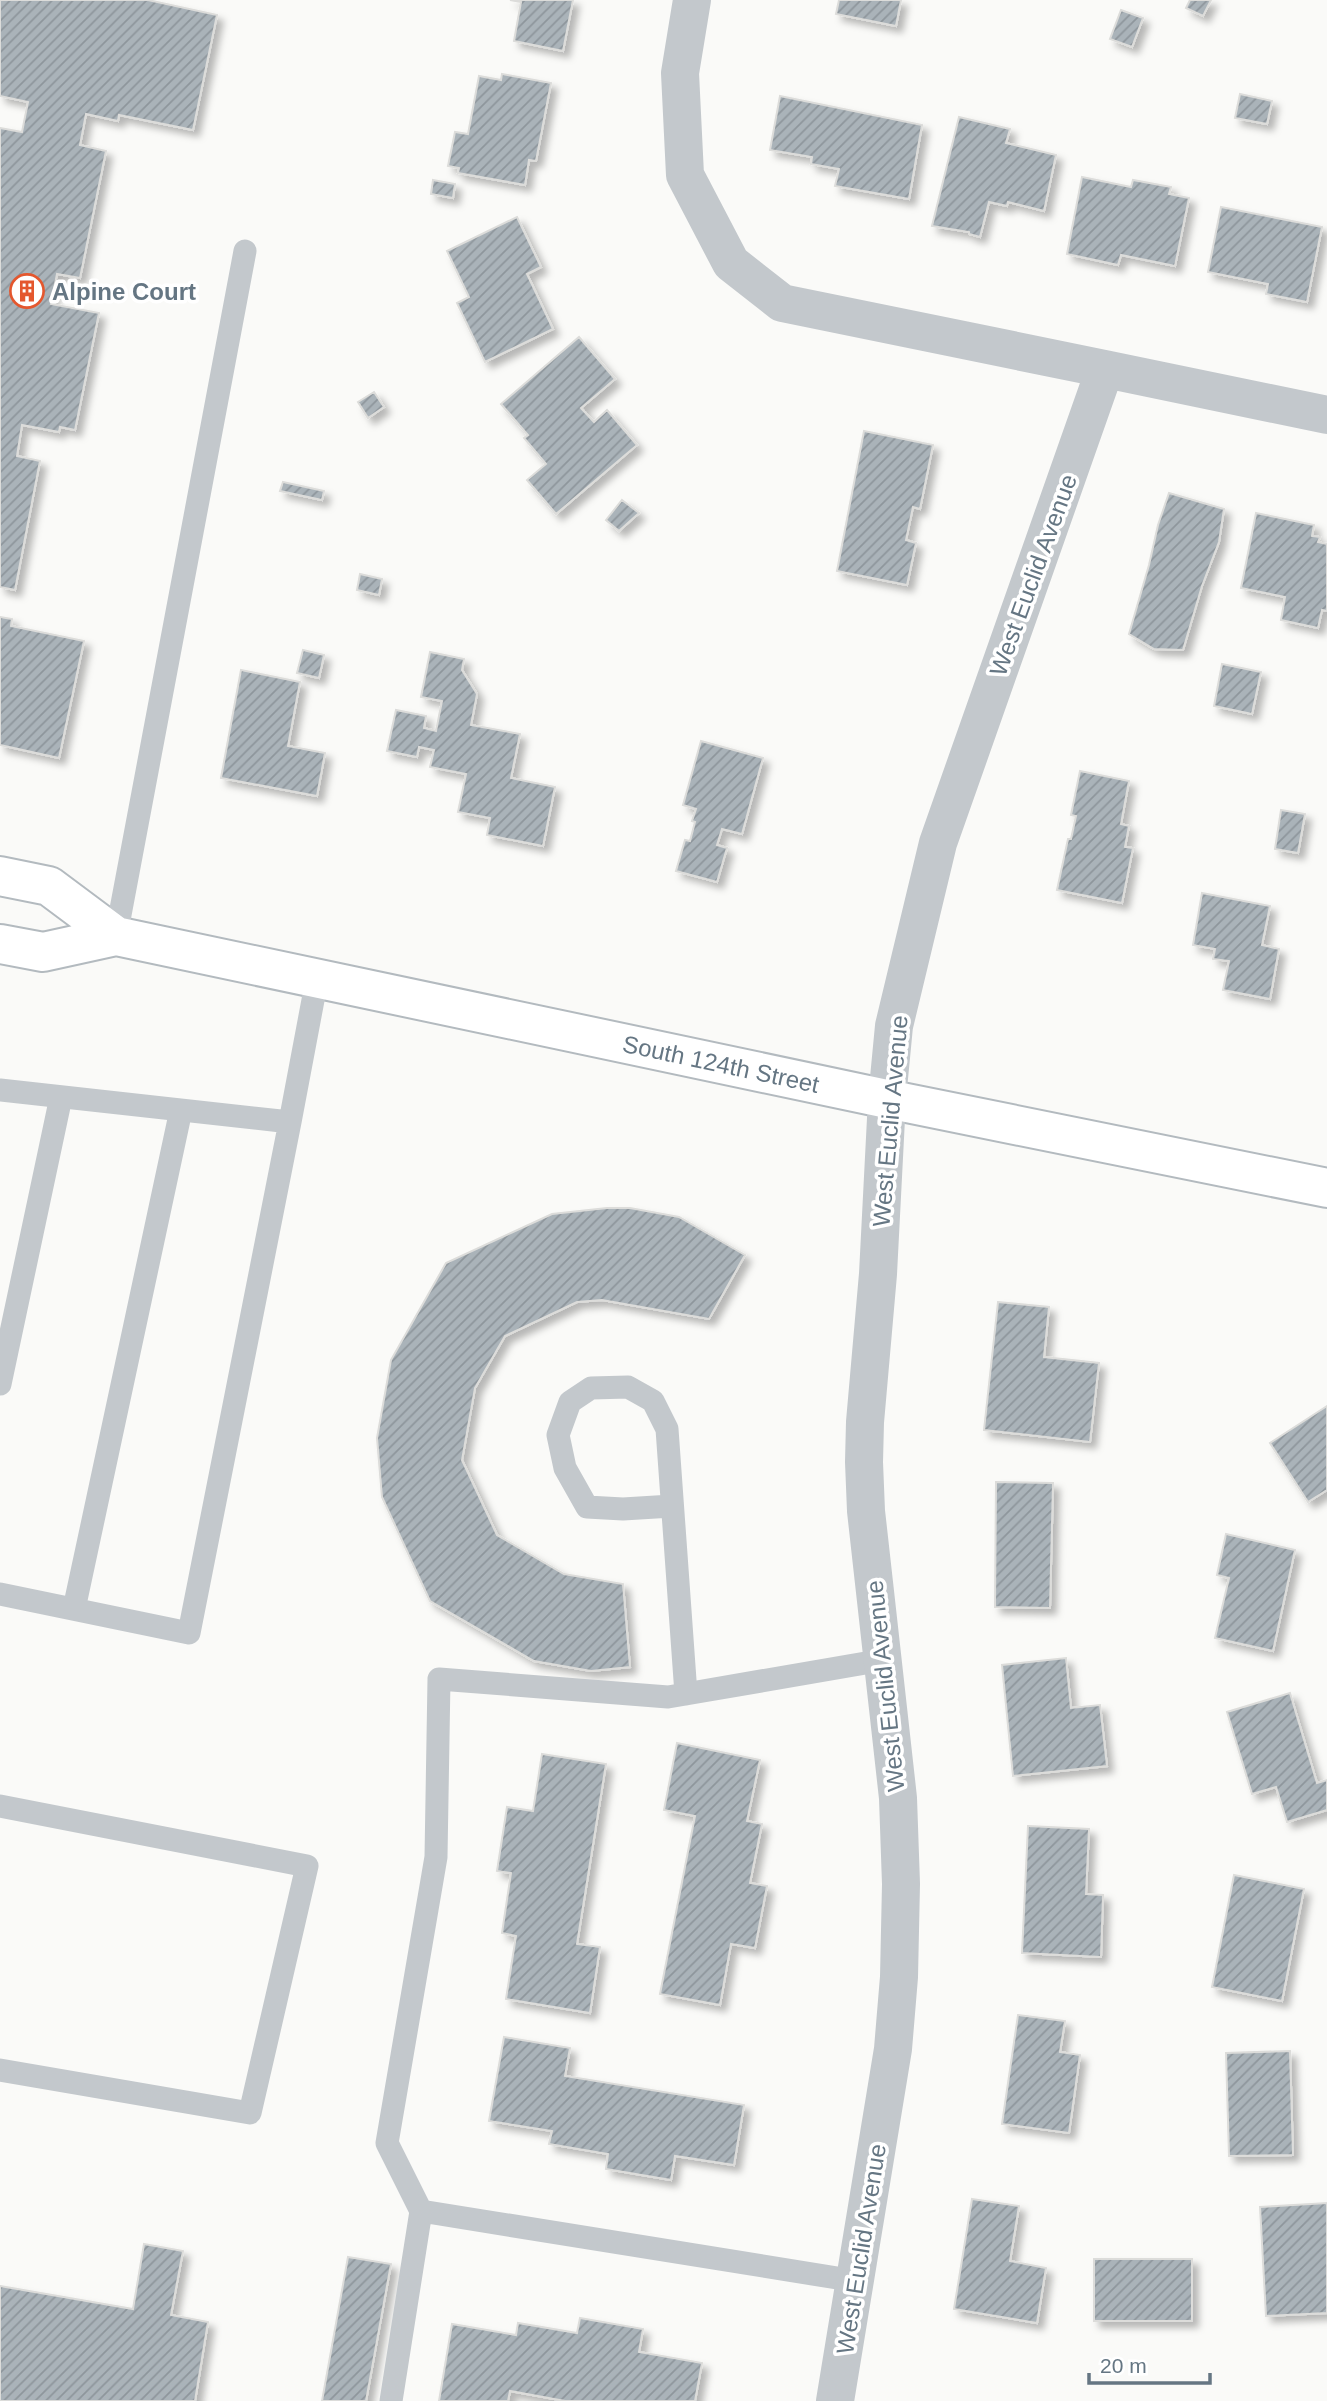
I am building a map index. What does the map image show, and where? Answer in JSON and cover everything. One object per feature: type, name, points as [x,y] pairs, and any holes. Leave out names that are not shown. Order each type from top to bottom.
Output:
[{"type":"street","points":[[692,0],[680,73],[685,175],[731,263],[782,303],[1327,415]]},
{"type":"street","name":"West Euclid Avenue","points":[[835,2401],[893,2049],[899,1977],[901,1885],[898,1798],[866,1511],[864,1462],[894,1026],[937,843],[1105,369]]},
{"type":"street","name":"South 124th Street","points":[[0,876],[49,886],[116,936]]},
{"type":"street","name":"South 124th Street","points":[[0,944],[43,952],[116,936],[887,1099],[1327,1188]]},
{"type":"lane","points":[[116,936],[245,251]]},
{"type":"lane","points":[[0,1594],[189,1633],[317,979]]},
{"type":"lane","points":[[4,1097],[61,1097],[290,1122]]},
{"type":"lane","points":[[0,1384],[61,1097]]},
{"type":"lane","points":[[74,1609],[181,1110]]},
{"type":"lane","points":[[672,1506],[587,1507],[565,1468],[558,1435],[570,1402],[591,1388],[628,1387],[653,1401],[667,1429],[686,1694]]},
{"type":"lane","points":[[391,2401],[421,2211],[387,2143],[436,1857],[439,1679],[668,1696],[883,1660]]},
{"type":"lane","points":[[0,1806],[307,1866],[250,2113],[0,2070]]},
{"type":"lane","points":[[421,2211],[856,2281]]},
{"type":"building","name":"Alpine Court","points":[[0,0],[148,0],[217,15],[193,130],[119,115],[118,121],[86,114],[80,145],[106,151],[80,278],[57,274],[51,304],[99,313],[75,430],[60,427],[59,432],[22,425],[17,456],[40,461],[15,590],[0,587],[0,128],[22,132],[28,102],[0,96]]},
{"type":"building","points":[[510,0],[573,0],[563,51],[514,41],[521,2]]},
{"type":"building","points":[[839,0],[901,0],[896,26],[836,14]]},
{"type":"building","points":[[1190,0],[1211,0],[1203,16],[1186,8]]},
{"type":"building","points":[[1121,10],[1143,18],[1132,47],[1110,39]]},
{"type":"building","points":[[502,74],[551,83],[536,161],[529,160],[525,185],[458,173],[459,168],[448,166],[455,132],[468,134],[479,76],[501,80]]},
{"type":"building","points":[[1240,94],[1272,101],[1267,124],[1235,118]]},
{"type":"building","points":[[780,96],[922,125],[909,199],[835,186],[839,169],[811,164],[812,157],[770,150]]},
{"type":"building","points":[[959,117],[1010,129],[1006,143],[1056,155],[1044,211],[1008,202],[1007,206],[989,202],[980,237],[969,232],[932,226]]},
{"type":"building","points":[[1082,177],[1131,187],[1133,180],[1171,187],[1169,194],[1189,198],[1175,266],[1121,255],[1118,265],[1067,254]]},
{"type":"building","points":[[433,180],[455,184],[453,198],[431,194]]},
{"type":"building","points":[[1221,207],[1322,227],[1307,302],[1266,294],[1268,284],[1208,272]]},
{"type":"building","points":[[517,217],[541,267],[527,274],[553,329],[485,362],[457,303],[469,297],[447,251]]},
{"type":"building","points":[[579,337],[615,379],[581,408],[594,422],[607,410],[637,445],[556,514],[527,480],[546,464],[524,438],[528,435],[501,404]]},
{"type":"building","points":[[374,392],[384,407],[368,418],[358,402]]},
{"type":"building","points":[[864,431],[933,445],[920,509],[913,507],[906,540],[916,543],[907,585],[837,571]]},
{"type":"building","points":[[283,482],[324,491],[322,500],[280,491]]},
{"type":"building","points":[[1169,493],[1224,509],[1219,542],[1202,586],[1183,650],[1154,649],[1129,634]]},
{"type":"building","points":[[622,500],[639,513],[619,531],[606,520]]},
{"type":"building","points":[[1256,513],[1314,525],[1312,536],[1320,537],[1318,542],[1327,544],[1327,611],[1322,610],[1318,628],[1281,620],[1285,597],[1241,588]]},
{"type":"building","points":[[360,574],[382,579],[379,595],[357,590]]},
{"type":"building","points":[[0,617],[12,619],[11,626],[84,641],[59,758],[0,745]]},
{"type":"building","points":[[303,650],[324,655],[319,678],[297,673]]},
{"type":"building","points":[[430,652],[464,659],[462,670],[477,694],[471,725],[520,734],[511,778],[555,787],[543,846],[487,835],[490,818],[458,812],[466,774],[430,767],[434,750],[419,747],[417,757],[387,751],[396,710],[426,716],[424,728],[436,731],[442,701],[421,697]]},
{"type":"building","points":[[1222,664],[1261,672],[1252,714],[1214,706]]},
{"type":"building","points":[[241,670],[300,682],[288,746],[325,753],[317,796],[221,778]]},
{"type":"building","points":[[701,741],[763,758],[742,834],[722,829],[717,845],[727,848],[717,882],[676,871],[685,840],[690,841],[695,822],[692,821],[696,809],[683,805]]},
{"type":"building","points":[[1080,771],[1129,781],[1121,824],[1129,826],[1125,847],[1133,848],[1122,903],[1057,890],[1076,816],[1071,815]]},
{"type":"building","points":[[1281,810],[1305,814],[1298,853],[1275,849]]},
{"type":"building","points":[[1202,893],[1270,906],[1262,945],[1279,949],[1270,999],[1223,990],[1229,961],[1213,959],[1215,949],[1193,945]]},
{"type":"building","points":[[630,1208],[679,1217],[745,1255],[709,1319],[602,1300],[577,1302],[505,1336],[475,1388],[462,1460],[497,1535],[564,1574],[623,1584],[630,1667],[591,1671],[534,1661],[430,1601],[382,1497],[377,1438],[391,1360],[446,1263],[552,1214]]},
{"type":"building","points":[[998,1302],[1049,1307],[1044,1357],[1099,1363],[1090,1442],[984,1430]]},
{"type":"building","points":[[1327,1406],[1327,1490],[1308,1502],[1270,1443]]},
{"type":"building","points":[[996,1482],[1053,1483],[1050,1608],[995,1607]]},
{"type":"building","points":[[1226,1534],[1295,1550],[1273,1651],[1215,1638],[1229,1578],[1217,1575]]},
{"type":"building","points":[[1066,1658],[1071,1708],[1100,1705],[1107,1766],[1013,1776],[1002,1665]]},
{"type":"building","points":[[1290,1693],[1317,1783],[1327,1780],[1327,1810],[1287,1822],[1276,1787],[1252,1794],[1227,1712]]},
{"type":"building","points":[[677,1743],[760,1760],[747,1821],[762,1824],[750,1883],[767,1886],[755,1948],[731,1944],[720,2005],[660,1994],[695,1816],[664,1810]]},
{"type":"building","points":[[542,1754],[606,1764],[577,1944],[600,1947],[590,2013],[506,1999],[516,1936],[502,1933],[511,1873],[497,1871],[507,1807],[533,1811]]},
{"type":"building","points":[[1028,1826],[1089,1829],[1086,1894],[1103,1895],[1101,1957],[1022,1953]]},
{"type":"building","points":[[1234,1875],[1304,1889],[1282,2001],[1212,1987]]},
{"type":"building","points":[[1018,2015],[1065,2021],[1060,2052],[1080,2055],[1069,2133],[1002,2124]]},
{"type":"building","points":[[504,2037],[570,2048],[565,2076],[744,2105],[734,2165],[675,2156],[671,2180],[606,2169],[608,2154],[549,2144],[552,2131],[489,2121]]},
{"type":"building","points":[[1290,2051],[1293,2155],[1229,2156],[1226,2053]]},
{"type":"building","points":[[972,2199],[1019,2206],[1010,2261],[1046,2268],[1037,2323],[954,2309]]},
{"type":"building","points":[[1327,2203],[1327,2313],[1266,2316],[1260,2207]]},
{"type":"building","points":[[144,2244],[183,2251],[171,2315],[208,2322],[195,2401],[0,2401],[0,2286],[133,2309]]},
{"type":"building","points":[[348,2257],[391,2264],[366,2401],[322,2401]]},
{"type":"building","points":[[1094,2259],[1192,2259],[1192,2321],[1094,2321]]},
{"type":"building","points":[[580,2318],[643,2329],[639,2352],[702,2363],[695,2401],[565,2401],[510,2391],[508,2401],[439,2401],[452,2324],[516,2335],[518,2323],[577,2333]]},
{"type":"place","name":"Alpine Court","points":[[27,291]]}]
